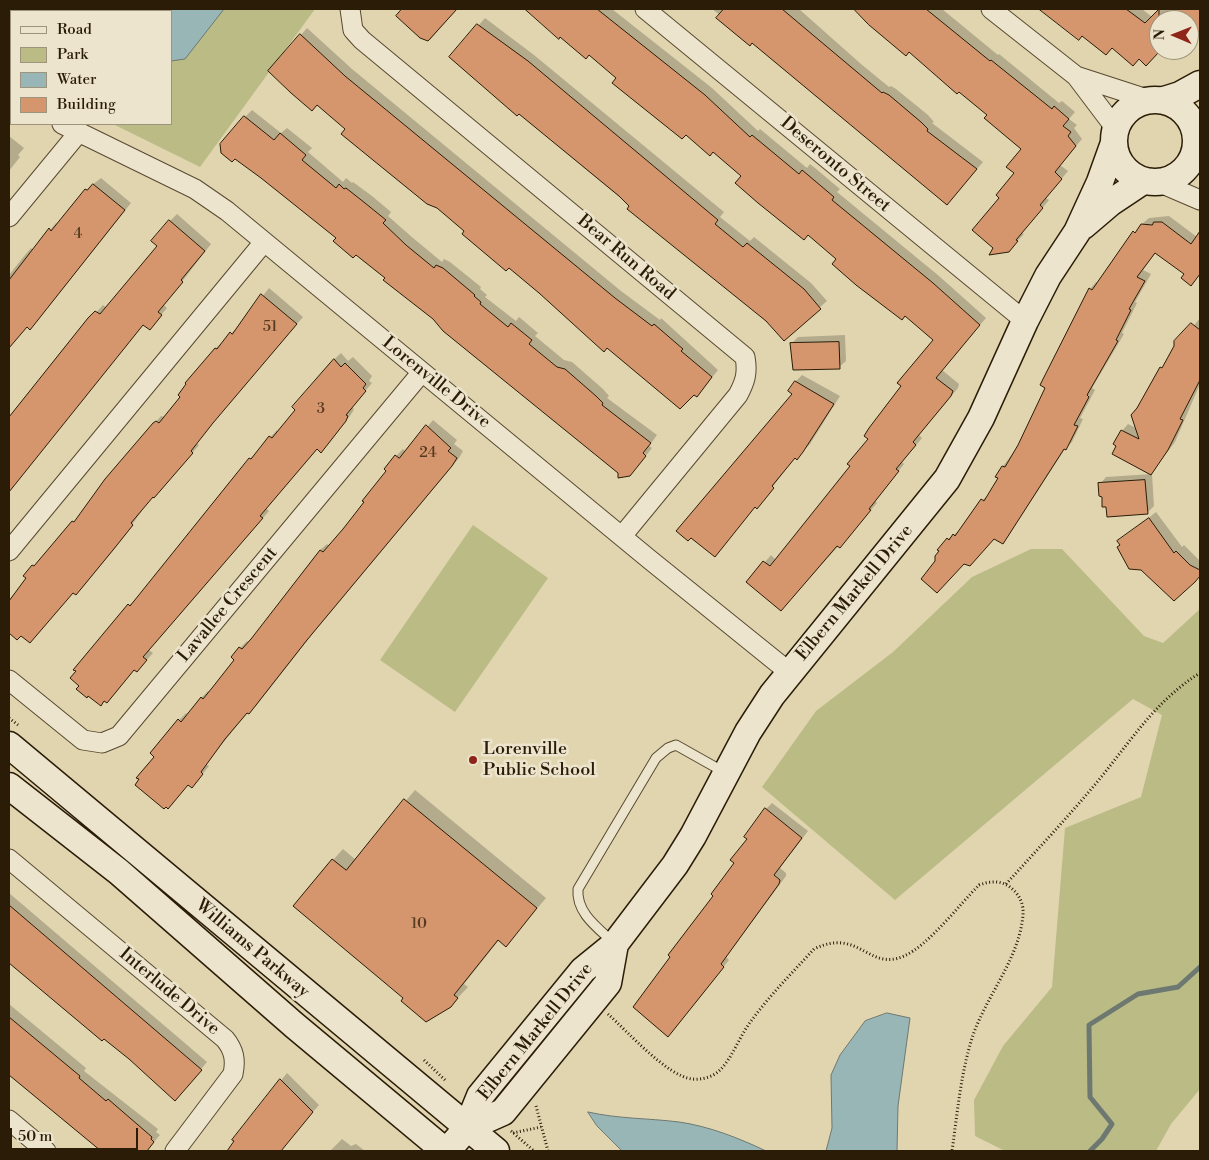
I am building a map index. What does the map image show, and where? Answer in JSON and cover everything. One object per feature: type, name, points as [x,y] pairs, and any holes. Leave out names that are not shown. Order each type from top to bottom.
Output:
[{"type":"street","name":"Bear Run Road","points":[[350,9],[353,30],[362,40],[744,357],[747,368],[746,381],[738,395],[622,536]]},
{"type":"street","name":"Deseronto Street","points":[[645,9],[1025,320]]},
{"type":"street","points":[[992,9],[1076,76],[1115,136]]},
{"type":"street","points":[[1076,76],[1157,100],[1183,111],[1198,136],[1192,159],[1184,171],[1172,179],[1150,181]]},
{"type":"street","points":[[1200,84],[1180,95],[1136,104],[1122,116],[1115,136],[1117,157],[1125,169],[1150,181],[1200,200]]},
{"type":"street","name":"Lorenville Drive","points":[[71,128],[195,189],[264,242],[790,672]]},
{"type":"street","points":[[9,218],[71,128]]},
{"type":"street","name":"Elbern Markell Drive","points":[[446,1151],[467,1128],[480,1096],[583,970],[615,944],[675,865],[693,836],[761,710],[948,478],[981,418],[1025,320],[1048,276],[1077,232],[1100,182],[1115,136]]},
{"type":"street","name":"Elbern Markell Drive","points":[[1077,232],[1110,203],[1150,181]]},
{"type":"street","points":[[9,551],[264,242]]},
{"type":"street","name":"Lavallee Crescent","points":[[9,680],[83,740],[102,743],[114,740],[422,372]]},
{"type":"street","name":"Williams Parkway","points":[[9,746],[467,1128],[504,1142]]},
{"type":"street","name":"Williams Parkway","points":[[9,786],[119,872],[288,1020],[446,1151]]},
{"type":"street","name":"Interlude Drive","points":[[9,859],[230,1045],[236,1063],[233,1074],[175,1151]]},
{"type":"street","points":[[9,1120],[46,1151]]},
{"type":"lane","points":[[615,944],[581,908],[578,889],[656,758],[668,748],[676,745],[726,773]]},
{"type":"path","points":[[1006,884],[1068,817],[1142,723],[1173,693],[1200,673]]},
{"type":"path","points":[[605,1012],[636,1043],[681,1076],[691,1079],[712,1076],[727,1061],[738,1039],[754,1017],[814,949],[827,943],[840,941],[854,944],[871,956],[886,959],[902,957],[917,950],[979,884],[989,882],[1006,884],[1017,893],[1024,913],[1016,944],[970,1043],[961,1081],[952,1151]]},
{"type":"path","points":[[533,1097],[548,1151]]},
{"type":"path","points":[[504,1142],[541,1127]]},
{"type":"path","points":[[504,1142],[534,1151]]},
{"type":"green space","points":[[315,9],[200,167],[115,125],[172,125],[172,10],[56,10]]},
{"type":"green space","points":[[473,525],[548,578],[455,712],[380,660]]},
{"type":"green space","points":[[1031,549],[1062,549],[1144,636],[1163,643],[1200,609],[1200,1089],[1171,1124],[1156,1151],[1005,1151],[975,1136],[974,1100],[1003,1046],[1052,987],[1065,828],[1141,797],[1162,715],[1133,699],[895,900],[762,787],[816,711],[893,652],[972,577]]},
{"type":"water","points":[[224,9],[185,59],[172,61],[172,10],[122,10]]},
{"type":"water","points":[[887,1013],[910,1018],[898,1106],[897,1151],[826,1151],[832,1128],[831,1075],[840,1055],[865,1021]]},
{"type":"water","points":[[588,1112],[701,1126],[766,1151],[622,1151],[597,1126]]},
{"type":"building","points":[[402,9],[457,9],[428,41],[420,38],[396,16]]},
{"type":"building","points":[[525,9],[597,9],[705,95],[750,137],[752,135],[799,174],[802,170],[834,197],[832,200],[933,283],[980,325],[936,378],[953,391],[951,396],[913,442],[916,445],[896,469],[899,471],[840,548],[837,546],[781,611],[746,582],[763,561],[770,566],[850,466],[847,464],[868,439],[864,436],[869,428],[901,386],[897,383],[933,340],[905,316],[902,320],[856,285],[832,264],[836,259],[808,235],[804,240],[758,203],[735,183],[741,176],[713,152],[710,156],[686,135],[682,139],[612,83],[616,78],[589,55],[586,59],[560,37],[559,39]]},
{"type":"building","points":[[724,9],[782,9],[882,93],[889,95],[921,122],[928,129],[927,131],[977,169],[947,205],[752,43],[750,46],[716,18]]},
{"type":"building","points":[[854,9],[926,9],[1052,109],[1054,106],[1069,119],[1063,126],[1071,132],[1068,136],[1076,146],[1055,172],[1062,179],[1040,205],[1043,208],[1016,240],[1018,241],[1009,252],[989,255],[993,248],[972,230],[999,198],[996,195],[1014,173],[1006,167],[1021,149],[984,118],[987,115],[959,92],[957,94],[909,52],[906,56],[869,25]]},
{"type":"building","points":[[1039,9],[1126,9],[1145,23],[1149,19],[1149,60],[1152,60],[1146,66],[1139,59],[1133,66],[1112,48],[1106,55],[1082,36],[1079,40]]},
{"type":"building","points":[[1200,9],[1200,33],[1199,10],[1174,10]]},
{"type":"building","points":[[477,24],[528,61],[718,220],[715,224],[743,247],[747,243],[804,289],[821,309],[784,341],[766,321],[627,209],[629,206],[619,196],[519,114],[517,116],[449,57]]},
{"type":"building","points":[[300,34],[345,76],[615,298],[652,326],[654,324],[683,349],[681,351],[712,377],[697,397],[694,395],[680,409],[607,348],[604,352],[509,268],[506,271],[462,234],[464,231],[437,208],[427,204],[341,134],[345,129],[317,105],[312,111],[291,93],[268,71]]},
{"type":"building","points":[[244,116],[274,140],[280,133],[306,155],[302,160],[336,188],[339,184],[344,189],[346,188],[386,220],[383,223],[406,245],[434,268],[436,265],[443,268],[475,295],[481,302],[480,304],[508,327],[511,323],[532,340],[529,344],[557,367],[565,369],[596,396],[603,403],[602,405],[651,443],[643,453],[646,456],[630,476],[618,478],[618,473],[443,331],[433,319],[383,280],[385,278],[356,255],[353,258],[333,241],[336,238],[261,178],[235,159],[232,162],[221,153],[220,144]]},
{"type":"building","points":[[93,184],[125,210],[30,330],[27,327],[9,348],[9,280],[49,228],[51,231],[85,189],[87,190]]},
{"type":"building","points":[[169,220],[205,251],[158,312],[162,315],[150,330],[143,325],[9,492],[9,417],[88,318],[95,311],[100,314],[157,246],[151,241]]},
{"type":"building","points":[[1154,222],[1162,222],[1191,244],[1200,231],[1200,274],[1191,286],[1181,278],[1184,274],[1155,253],[1137,277],[1145,281],[1129,309],[1131,310],[1116,340],[1118,341],[1087,395],[1089,397],[1074,425],[1078,426],[1066,450],[1064,449],[1003,544],[994,539],[970,566],[964,564],[937,593],[921,579],[935,561],[935,556],[939,551],[937,550],[947,538],[949,540],[953,534],[955,536],[981,499],[984,501],[998,478],[995,477],[1002,466],[1005,467],[1018,445],[1045,388],[1040,385],[1089,288],[1092,290],[1133,231],[1135,233],[1141,224],[1152,225]]},
{"type":"building","points":[[261,294],[297,324],[213,423],[191,451],[193,453],[131,523],[133,525],[76,595],[73,593],[30,643],[21,636],[17,640],[9,633],[9,601],[26,578],[23,576],[32,565],[34,566],[72,521],[74,522],[105,479],[153,423],[156,421],[159,423],[180,397],[178,395],[185,383],[230,332],[232,334]]},
{"type":"building","points":[[1191,323],[1200,330],[1200,380],[1180,419],[1183,420],[1168,450],[1151,475],[1112,454],[1116,446],[1113,444],[1121,430],[1139,439],[1131,415],[1137,408],[1160,367],[1162,368],[1174,346],[1174,341]]},
{"type":"building","points":[[839,342],[840,369],[793,370],[790,343]]},
{"type":"building","points":[[334,359],[341,367],[345,363],[366,384],[363,388],[366,391],[346,415],[348,416],[346,421],[321,453],[317,449],[260,516],[263,518],[143,657],[147,660],[137,672],[134,670],[107,703],[104,701],[101,706],[88,696],[87,698],[76,689],[79,686],[70,678],[76,671],[73,670],[128,604],[130,606],[249,458],[251,459],[269,436],[272,438],[295,410],[292,407]]},
{"type":"building","points":[[795,381],[834,404],[797,460],[795,458],[772,486],[774,488],[757,509],[755,507],[715,557],[691,538],[688,541],[676,531],[792,394],[788,391]]},
{"type":"building","points":[[426,425],[451,448],[448,451],[457,458],[452,466],[307,640],[249,714],[247,713],[225,739],[192,788],[188,785],[168,809],[166,807],[164,809],[135,785],[139,779],[136,778],[154,757],[150,753],[178,719],[181,722],[201,697],[203,699],[234,660],[231,657],[239,647],[242,649],[251,639],[320,550],[323,552],[343,529],[386,471],[384,469],[395,455],[399,458]]},
{"type":"building","points":[[1145,480],[1148,514],[1107,517],[1106,507],[1102,507],[1102,497],[1099,496],[1098,483]]},
{"type":"building","points":[[1149,518],[1174,553],[1176,551],[1190,565],[1200,570],[1200,576],[1195,582],[1174,601],[1141,570],[1129,569],[1117,547],[1120,545],[1117,541]]},
{"type":"building","points":[[404,799],[537,908],[506,947],[498,940],[454,995],[458,998],[451,1007],[426,1022],[401,1001],[403,998],[293,906],[332,859],[346,870]]},
{"type":"building","points":[[765,808],[802,838],[774,875],[780,880],[779,884],[721,964],[724,967],[668,1037],[633,1007],[670,957],[668,955],[713,896],[711,894],[734,863],[730,860],[747,839],[744,837]]},
{"type":"building","points":[[9,905],[202,1070],[175,1101],[129,1059],[104,1039],[102,1041],[9,963]]},
{"type":"building","points":[[9,1017],[80,1076],[79,1078],[106,1101],[108,1099],[152,1137],[151,1139],[154,1142],[147,1151],[101,1151],[9,1075]]},
{"type":"building","points":[[280,1079],[313,1112],[281,1151],[227,1151],[234,1141],[232,1140]]},
{"type":"waterway","points":[[1090,1151],[1102,1139],[1112,1124],[1090,1097],[1089,1025],[1138,994],[1178,987],[1200,967]]},
{"type":"place","name":"Lorenville Public School","points":[[473,760]]}]
